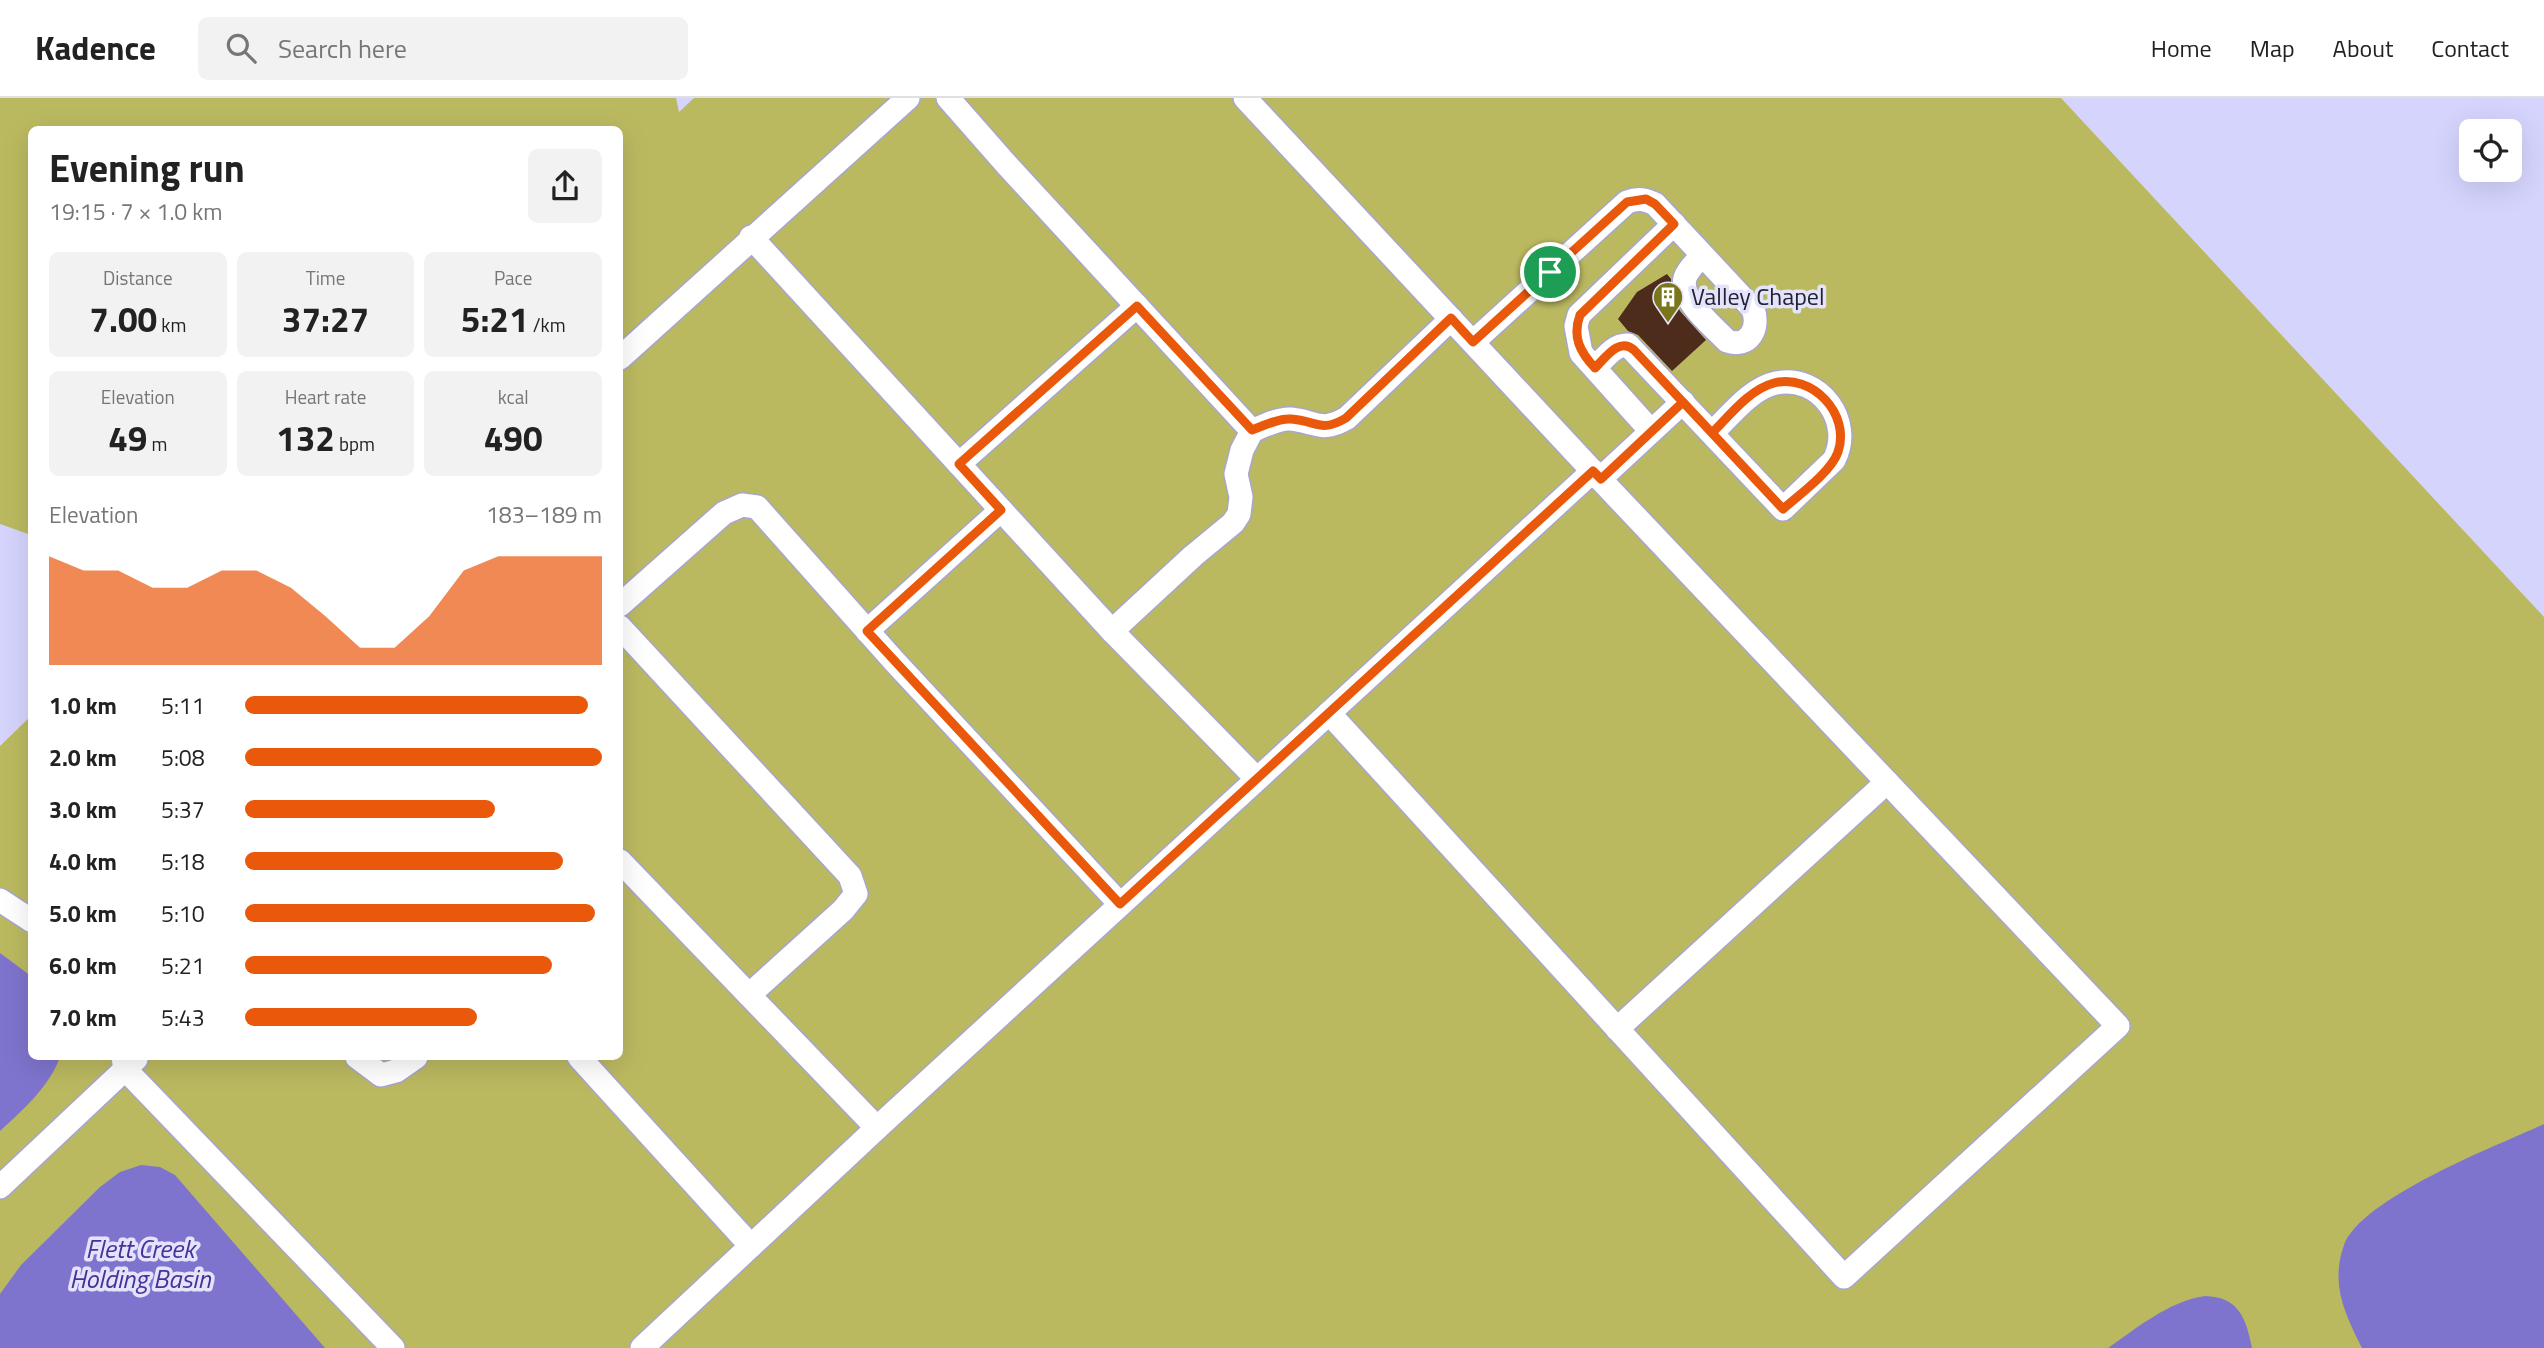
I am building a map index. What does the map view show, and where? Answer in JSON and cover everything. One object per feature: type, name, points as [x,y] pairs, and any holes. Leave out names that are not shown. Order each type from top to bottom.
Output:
[{"type":"lane","points":[[623,355],[908,98]]},
{"type":"lane","points":[[948,98],[1252,430]]},
{"type":"lane","points":[[1245,98],[2118,1026],[1844,1278],[1329,713]]},
{"type":"lane","points":[[1473,342],[1627,202],[1646,199],[1655,204],[1702,256]]},
{"type":"lane","points":[[1651,431],[1581,353],[1576,326],[1580,315],[1674,224]]},
{"type":"lane","points":[[751,237],[1112,631],[1256,779]]},
{"type":"lane","points":[[959,464],[1137,306]]},
{"type":"lane","points":[[1112,631],[1233,523],[1238,514],[1241,497],[1236,474],[1242,450],[1252,430],[1289,419],[1320,427],[1333,426],[1346,418],[1451,318]]},
{"type":"lane","points":[[1595,368],[1621,344],[1628,345],[1783,509],[1834,460],[1841,430],[1838,419],[1824,398],[1807,387],[1787,382],[1774,383],[1754,393],[1712,433]]},
{"type":"lane","points":[[642,1348],[1256,779],[1597,475],[1683,402]]},
{"type":"lane","points":[[623,602],[724,513],[742,505],[757,507],[867,631],[1120,904]]},
{"type":"lane","points":[[867,631],[1001,510]]},
{"type":"lane","points":[[623,630],[850,876],[856,894],[842,911],[749,995]]},
{"type":"lane","points":[[1617,1029],[1887,782]]},
{"type":"lane","points":[[623,864],[877,1128]]},
{"type":"lane","points":[[361,1060],[381,1074],[396,1071],[412,1060]]},
{"type":"lane","points":[[582,1060],[751,1246]]},
{"type":"lane","points":[[0,1187],[129,1061],[393,1348]]},
{"type":"shaded area","points":[[0,98],[676,98],[679,112],[694,98],[2061,98],[2544,617],[2544,1348],[0,1348],[0,746],[28,719],[28,1060],[623,1060],[623,126],[28,126],[28,534],[0,524]]},
{"type":"water","points":[[0,953],[28,974],[28,1060],[59,1060],[42,1088],[0,1131]]},
{"type":"water","points":[[2544,1124],[2544,1348],[2362,1348],[2345,1311],[2339,1286],[2340,1259],[2344,1245],[2356,1227],[2376,1209],[2433,1175]]},
{"type":"water","name":"Flett Creek Holding Basin","points":[[141,1165],[160,1167],[175,1175],[325,1348],[0,1348],[0,1294],[21,1265],[100,1187],[120,1172]]},
{"type":"water","points":[[2205,1296],[2226,1300],[2239,1311],[2247,1327],[2252,1348],[2108,1348],[2166,1309]]},
{"type":"building","name":"Valley Chapel","points":[[1667,274],[1671,279],[1671,290],[1680,311],[1706,340],[1672,371],[1638,335],[1628,331],[1618,319],[1637,292]]},
{"type":"place","name":"Valley Chapel","points":[[1668,324]]},
{"type":"route","points":[[1550,272],[1473,342],[1451,318],[1346,418],[1333,426],[1320,427],[1289,419],[1252,430],[1137,306],[959,464],[1001,510],[867,631],[1120,904],[1593,471],[1601,479],[1683,402],[1783,509],[1834,460],[1840,442],[1838,419],[1824,398],[1807,387],[1787,382],[1762,388],[1712,433],[1683,402],[1634,350],[1628,345],[1621,344],[1595,368],[1581,353],[1576,326],[1580,315],[1674,224],[1655,204],[1646,199],[1627,202],[1550,272]]}]
